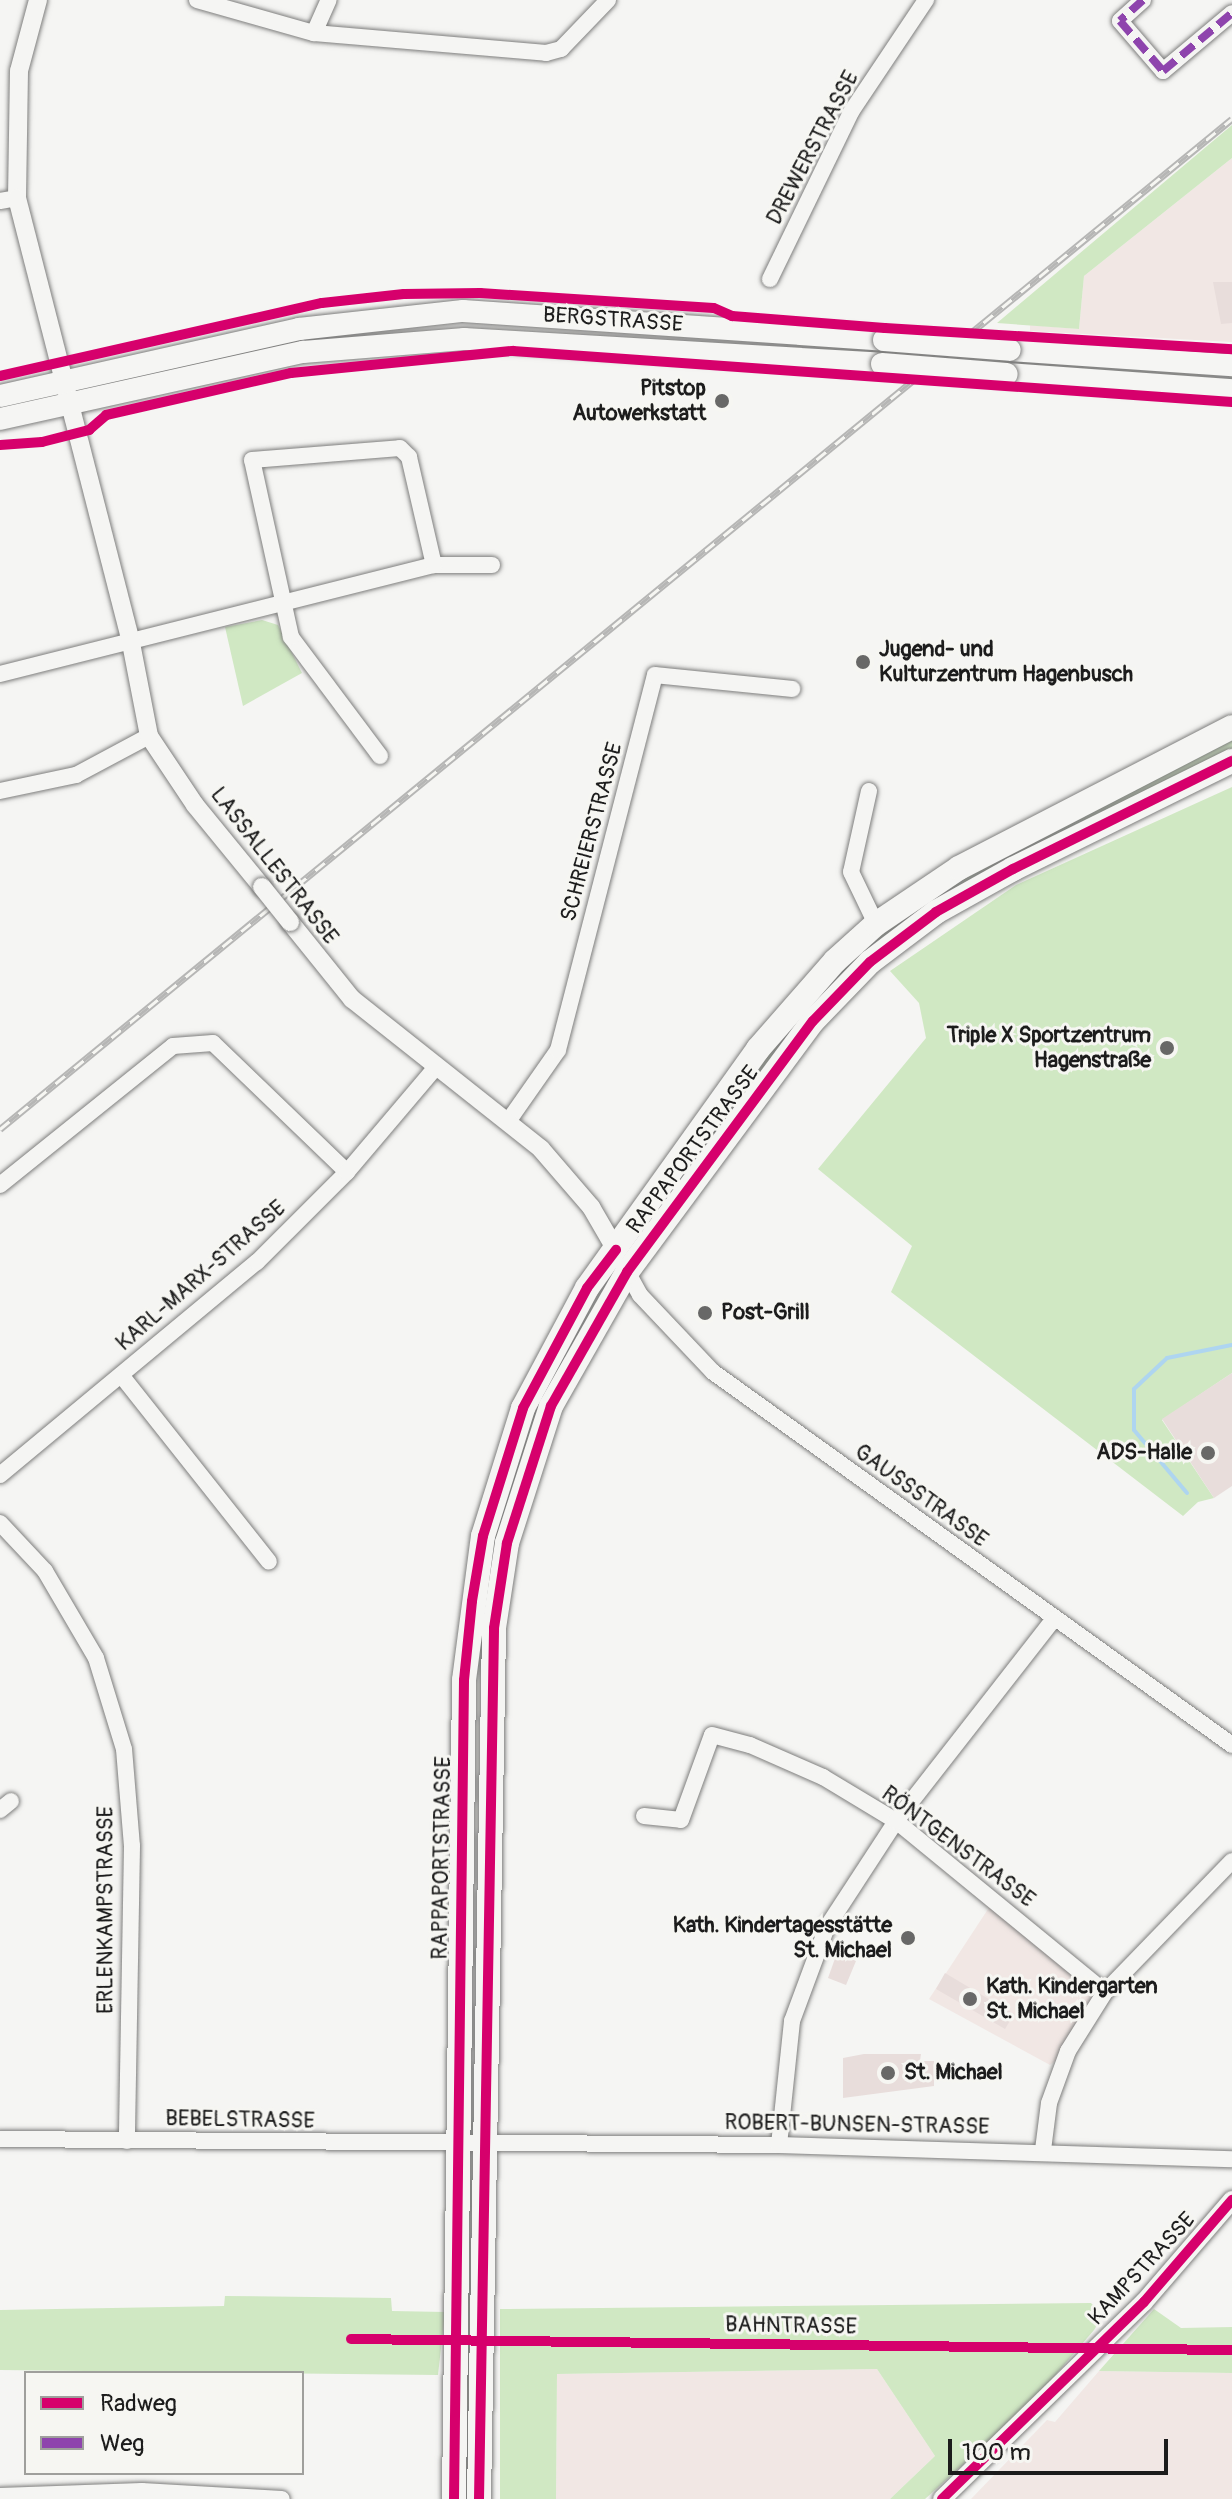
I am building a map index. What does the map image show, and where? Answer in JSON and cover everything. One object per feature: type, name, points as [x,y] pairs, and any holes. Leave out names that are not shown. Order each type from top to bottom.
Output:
[{"type":"main road","name":"BERGSTRASSE","points":[[0,396],[299,329],[463,311],[1232,365]]},
{"type":"main road","name":"BERGSTRASSE","points":[[0,419],[303,352],[464,339],[882,364],[1232,390]]},
{"type":"main road","name":"RAPPAPORTSTRASSE","points":[[479,2499],[469,2145],[464,1680],[483,1540],[523,1408],[587,1288],[758,1049],[876,924],[959,868],[1232,727]]},
{"type":"main road","name":"RAPPAPORTSTRASSE","points":[[454,2499],[491,1692],[507,1543],[551,1406],[627,1272],[813,1021],[870,962],[936,912],[1000,876],[1232,761]]},
{"type":"street","name":"LASSALLESTRASSE","points":[[38,0],[19,71],[9,200],[62,381],[130,638],[149,736],[262,887],[352,999],[509,1120],[591,1207],[616,1250]]},
{"type":"street","points":[[197,0],[314,33],[546,53],[561,49],[608,0]]},
{"type":"street","points":[[314,33],[329,0]]},
{"type":"street","name":"DREWERSTRASSE","points":[[770,279],[851,112],[926,0]]},
{"type":"street","points":[[1143,0],[1120,21],[1163,71],[1232,13]]},
{"type":"street","points":[[380,756],[309,668],[291,637],[286,603],[252,460],[400,448],[409,457],[434,565]]},
{"type":"street","points":[[0,674],[130,638],[434,565],[492,565]]},
{"type":"street","name":"SCHREIERSTRASSE","points":[[509,1120],[558,1050],[655,675],[792,689]]},
{"type":"street","points":[[0,791],[76,775],[149,736]]},
{"type":"street","points":[[869,791],[851,872],[876,924]]},
{"type":"street","points":[[0,1185],[173,1046],[213,1043],[347,1172]]},
{"type":"street","name":"KARL-MARX-STRASSE","points":[[0,1475],[257,1262],[347,1172],[437,1066]]},
{"type":"street","name":"GAUSSSTRASSE","points":[[616,1250],[640,1295],[713,1372],[1053,1620],[1232,1745]]},
{"type":"street","name":"KARL-MARX-STRASSE","points":[[121,1375],[269,1562]]},
{"type":"street","name":"ERLENKAMPSTRASSE","points":[[0,1523],[45,1571],[96,1658],[124,1749],[132,1846],[127,2141]]},
{"type":"street","points":[[779,2145],[792,2021],[827,1927],[896,1821],[1053,1620]]},
{"type":"street","name":"RÖNTGENSTRASSE","points":[[644,1816],[681,1820],[712,1735],[823,1777],[896,1821],[1105,1992]]},
{"type":"street","points":[[1043,2150],[1049,2103],[1068,2051],[1105,1992],[1232,1861]]},
{"type":"street","name":"BEBELSTRASSE","points":[[0,2139],[469,2145]]},
{"type":"street","name":"ROBERT-BUNSEN-STRASSE","points":[[469,2145],[779,2145],[1043,2150],[1232,2159]]},
{"type":"street","name":"KAMPSTRASSE","points":[[942,2499],[1144,2302],[1232,2200]]},
{"type":"street","points":[[0,2496],[142,2491],[282,2499]]},
{"type":"shaded area","points":[[1232,158],[1232,342],[1030,331],[1030,325],[1079,329],[1084,276]]},
{"type":"shaded area","points":[[994,1900],[1105,1992],[1068,2051],[1050,2065],[929,1999]]},
{"type":"shaded area","points":[[877,2369],[935,2456],[890,2499],[556,2499],[557,2374]]},
{"type":"shaded area","points":[[1099,2371],[1232,2373],[1232,2499],[971,2499],[1047,2420],[1055,2422]]},
{"type":"green space","points":[[1232,125],[1232,158],[1084,276],[1079,329],[997,323]]},
{"type":"green space","points":[[262,620],[278,625],[302,673],[243,706],[225,627]]},
{"type":"green space","points":[[1232,737],[1232,753],[926,909],[659,1209],[783,1034],[866,945],[951,883]]},
{"type":"green space","points":[[1232,787],[1232,1373],[1162,1420],[1214,1498],[1198,1502],[1183,1516],[891,1292],[912,1246],[818,1169],[926,1038],[919,1003],[890,971],[1016,885]]},
{"type":"green space","points":[[225,2296],[391,2298],[392,2311],[445,2312],[438,2375],[304,2373],[304,2371],[0,2370],[0,2310],[224,2306]]},
{"type":"green space","points":[[1091,2303],[1103,2316],[1094,2330],[1033,2401],[925,2499],[890,2499],[935,2456],[877,2369],[557,2374],[556,2499],[500,2499],[500,2309]]},
{"type":"green space","points":[[1154,2309],[1181,2328],[1232,2327],[1232,2373],[1099,2371]]},
{"type":"building","points":[[1213,282],[1232,282],[1232,323],[1221,324]]},
{"type":"building","name":"ADS-Halle","points":[[1232,1373],[1232,1486],[1214,1498],[1162,1419]]},
{"type":"building","points":[[837,1953],[856,1961],[846,1985],[828,1978]]},
{"type":"building","name":"Kath. Kindergarten St. Michael","points":[[945,1973],[1014,2014],[1005,2029],[936,1989]]},
{"type":"building","name":"St. Michael","points":[[864,2054],[921,2054],[920,2061],[934,2061],[934,2086],[843,2098],[843,2058]]},
{"type":"waterway","points":[[1187,1493],[1134,1430],[1134,1389],[1167,1358],[1232,1345]]},
{"type":"railway","points":[[0,1129],[1232,119]]},
{"type":"marked path","points":[[1143,0],[1120,21],[1163,71],[1232,13]]},
{"type":"cycle path","points":[[0,376],[322,303],[404,294],[480,293],[714,308],[732,316],[1232,349]]},
{"type":"cycle path","points":[[0,445],[42,442],[89,430],[106,415],[291,373],[513,351],[1232,402]]},
{"type":"cycle path","points":[[479,2499],[494,1628],[507,1543],[551,1406],[627,1272],[813,1021],[870,962],[936,912],[1013,869],[1232,761]]},
{"type":"cycle path","points":[[454,2499],[464,1680],[472,1601],[483,1536],[523,1408],[587,1288],[616,1250]]},
{"type":"cycle path","points":[[942,2499],[1144,2302],[1232,2200]]},
{"type":"cycle path","name":"BAHNTRASSE","points":[[351,2339],[1232,2350]]},
{"type":"place","name":"Pitstop Autowerkstatt","points":[[722,401]]},
{"type":"place","name":"Jugend- und Kulturzentrum Hagenbusch","points":[[863,662]]},
{"type":"place","name":"Triple X Sportzentrum Hagenstraße","points":[[1167,1048]]},
{"type":"place","name":"Post-Grill","points":[[705,1313]]},
{"type":"place","name":"ADS-Halle","points":[[1208,1453]]},
{"type":"place","name":"Kath. Kindertagesstätte St. Michael","points":[[908,1938]]},
{"type":"place","name":"Kath. Kindergarten St. Michael","points":[[970,1999]]},
{"type":"place","name":"St. Michael","points":[[888,2073]]}]
